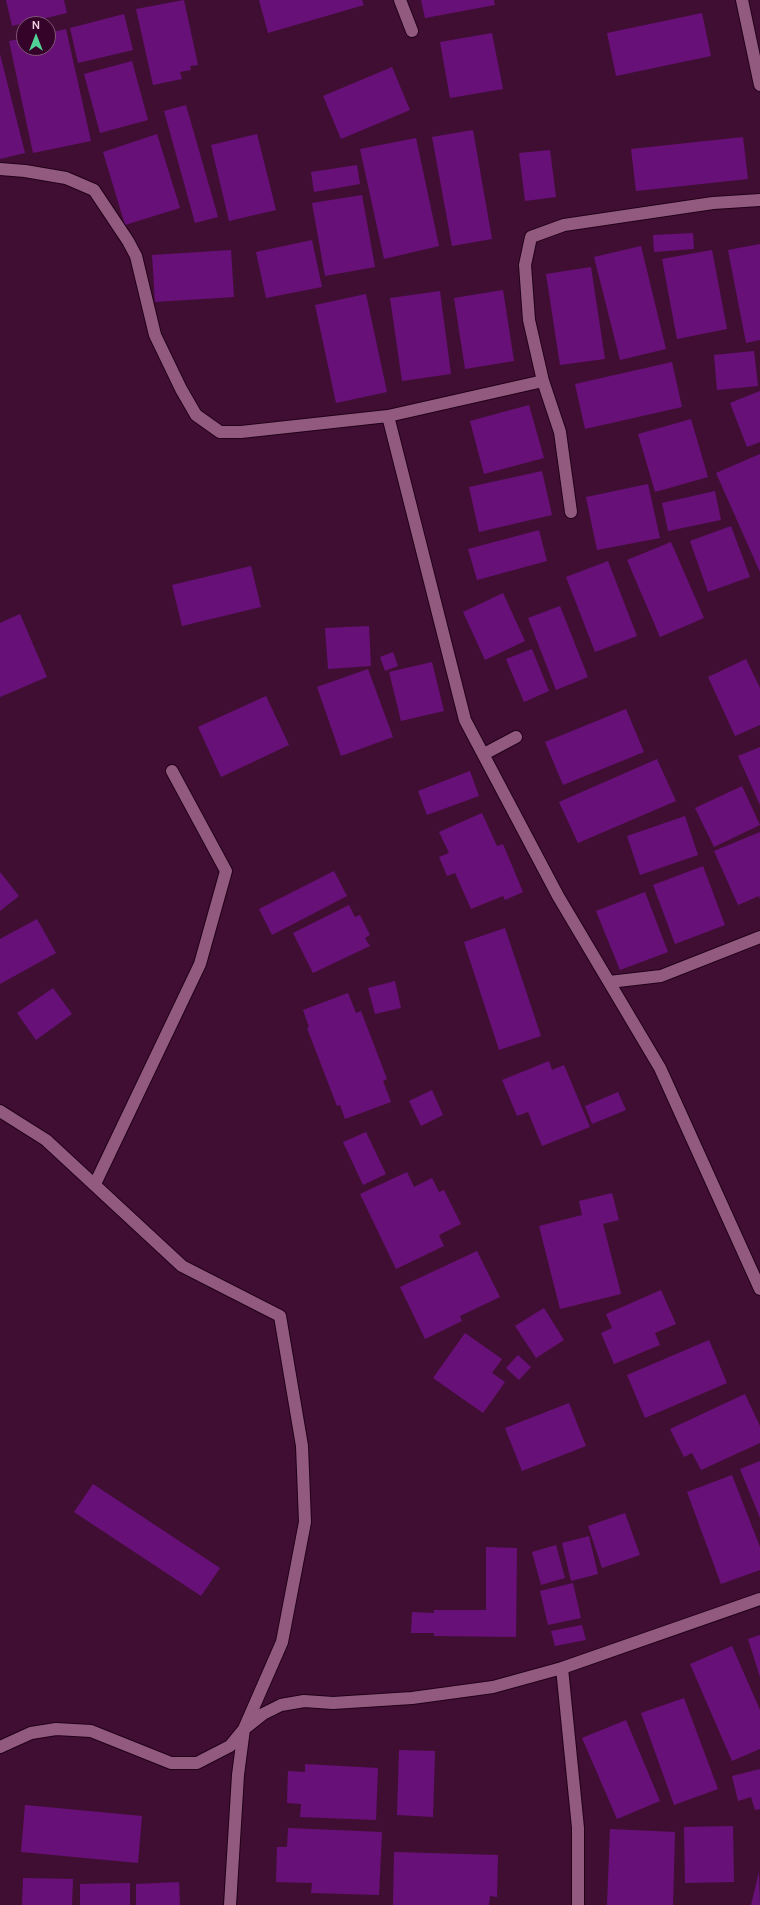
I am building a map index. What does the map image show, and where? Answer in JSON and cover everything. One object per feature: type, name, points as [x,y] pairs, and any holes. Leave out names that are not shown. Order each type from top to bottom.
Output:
[{"type":"street","points":[[400,0],[412,31]]},
{"type":"street","points":[[742,0],[760,85]]},
{"type":"street","points":[[0,169],[25,171],[66,178],[94,190],[128,241],[136,256],[155,335],[181,389],[196,416],[220,432],[241,432],[388,416],[543,381]]},
{"type":"street","points":[[571,512],[560,432],[543,381],[529,320],[525,265],[531,237],[564,225],[713,203],[760,200]]},
{"type":"street","points":[[388,416],[465,720],[558,896],[660,1068],[760,1289]]},
{"type":"street","points":[[484,754],[516,737]]},
{"type":"street","points":[[95,1184],[200,964],[226,871],[172,770]]},
{"type":"street","points":[[609,982],[661,976],[760,937]]},
{"type":"street","points":[[0,1111],[46,1140],[182,1266],[280,1316],[302,1446],[305,1522],[282,1642],[244,1729],[238,1775],[230,1905]]},
{"type":"street","points":[[0,1746],[31,1733],[56,1729],[91,1731],[171,1763],[197,1763],[230,1746],[244,1729],[263,1714],[281,1705],[304,1701],[333,1703],[412,1698],[486,1688],[562,1668],[760,1599]]},
{"type":"street","points":[[562,1668],[578,1828],[578,1905]]},
{"type":"building","points":[[6,0],[64,0],[67,13],[54,16],[16,16],[16,25],[12,26]]},
{"type":"building","points":[[184,0],[198,65],[190,66],[191,70],[180,72],[182,79],[153,85],[136,9]]},
{"type":"building","points":[[259,0],[362,0],[364,5],[268,33]]},
{"type":"building","points":[[421,0],[494,0],[495,5],[425,18]]},
{"type":"building","points":[[702,13],[711,56],[616,76],[607,33]]},
{"type":"building","points":[[124,14],[133,50],[78,63],[70,28]]},
{"type":"building","points":[[66,29],[91,141],[33,153],[9,41],[16,40],[16,56],[56,56],[56,31]]},
{"type":"building","points":[[492,33],[503,89],[450,98],[440,42]]},
{"type":"building","points":[[0,54],[25,153],[0,159]]},
{"type":"building","points":[[132,61],[148,120],[100,133],[84,74]]},
{"type":"building","points":[[392,67],[410,110],[341,139],[323,96]]},
{"type":"building","points":[[186,105],[218,217],[195,223],[164,111]]},
{"type":"building","points":[[473,130],[492,239],[452,246],[432,137]]},
{"type":"building","points":[[157,134],[180,208],[125,225],[103,152]]},
{"type":"building","points":[[257,134],[276,210],[229,221],[211,145]]},
{"type":"building","points":[[743,137],[748,179],[636,191],[631,149]]},
{"type":"building","points":[[416,138],[439,246],[384,259],[360,149]]},
{"type":"building","points":[[550,150],[556,197],[525,201],[519,153]]},
{"type":"building","points":[[357,165],[360,184],[314,192],[311,172]]},
{"type":"building","points":[[362,195],[375,267],[325,276],[312,203]]},
{"type":"building","points":[[693,233],[694,249],[654,252],[653,235]]},
{"type":"building","points":[[312,240],[322,287],[266,298],[256,252]]},
{"type":"building","points":[[760,244],[760,340],[746,343],[728,250]]},
{"type":"building","points":[[641,246],[666,349],[620,360],[594,257]]},
{"type":"building","points":[[231,250],[234,297],[155,302],[152,255]]},
{"type":"building","points":[[712,250],[727,329],[677,339],[662,259]]},
{"type":"building","points":[[591,267],[605,359],[560,365],[546,274]]},
{"type":"building","points":[[503,290],[514,361],[465,369],[454,298]]},
{"type":"building","points":[[440,291],[451,374],[402,381],[390,298]]},
{"type":"building","points":[[366,294],[387,392],[336,403],[315,305]]},
{"type":"building","points":[[754,351],[758,386],[717,390],[714,355]]},
{"type":"building","points":[[672,362],[682,407],[585,429],[575,384]]},
{"type":"building","points":[[760,391],[760,442],[747,447],[730,403]]},
{"type":"building","points":[[529,405],[544,458],[484,474],[470,421]]},
{"type":"building","points":[[691,419],[708,477],[655,492],[638,434]]},
{"type":"building","points":[[760,454],[760,572],[716,473]]},
{"type":"building","points":[[542,471],[552,515],[479,532],[469,487]]},
{"type":"building","points":[[648,484],[660,538],[597,550],[586,497]]},
{"type":"building","points":[[715,491],[721,520],[668,531],[662,503]]},
{"type":"building","points":[[731,526],[750,577],[708,592],[690,541]]},
{"type":"building","points":[[539,530],[547,561],[477,580],[468,549]]},
{"type":"building","points":[[671,542],[704,618],[660,637],[627,560]]},
{"type":"building","points":[[608,561],[637,636],[595,652],[566,577]]},
{"type":"building","points":[[251,566],[261,607],[182,626],[172,585]]},
{"type":"building","points":[[503,593],[525,641],[485,660],[463,612]]},
{"type":"building","points":[[560,606],[588,677],[556,690],[528,618]]},
{"type":"building","points":[[20,614],[47,677],[0,697],[0,623]]},
{"type":"building","points":[[369,626],[371,666],[328,669],[325,628]]},
{"type":"building","points":[[532,649],[549,691],[524,702],[506,659]]},
{"type":"building","points":[[393,652],[398,666],[385,671],[380,657]]},
{"type":"building","points":[[746,659],[760,688],[760,725],[735,736],[708,677]]},
{"type":"building","points":[[432,662],[444,711],[401,721],[389,672]]},
{"type":"building","points":[[368,669],[393,737],[341,756],[317,687]]},
{"type":"building","points":[[266,696],[289,745],[221,777],[198,727]]},
{"type":"building","points":[[626,709],[644,752],[563,785],[545,742]]},
{"type":"building","points":[[760,747],[760,805],[738,756]]},
{"type":"building","points":[[657,759],[676,801],[578,843],[559,802]]},
{"type":"building","points":[[470,771],[479,796],[427,815],[418,791]]},
{"type":"building","points":[[742,786],[760,825],[714,847],[695,808]]},
{"type":"building","points":[[482,813],[497,846],[503,844],[523,892],[505,900],[503,896],[471,909],[455,873],[447,876],[439,857],[449,853],[439,832]]},
{"type":"building","points":[[685,816],[698,855],[640,875],[627,836]]},
{"type":"building","points":[[760,832],[760,899],[759,896],[738,905],[714,851]]},
{"type":"building","points":[[703,866],[725,925],[675,944],[653,885]]},
{"type":"building","points":[[334,871],[347,896],[272,935],[259,909]]},
{"type":"building","points":[[0,872],[19,896],[0,911]]},
{"type":"building","points":[[645,892],[668,952],[620,970],[596,911]]},
{"type":"building","points":[[349,905],[355,917],[360,915],[370,935],[365,938],[370,946],[313,973],[293,933]]},
{"type":"building","points":[[37,919],[56,953],[0,984],[0,939]]},
{"type":"building","points":[[505,928],[541,1036],[499,1050],[464,942]]},
{"type":"building","points":[[395,981],[401,1008],[375,1014],[368,988]]},
{"type":"building","points":[[53,988],[72,1014],[36,1040],[17,1013]]},
{"type":"building","points":[[348,993],[356,1013],[361,1011],[387,1079],[383,1081],[391,1102],[345,1119],[340,1105],[337,1106],[307,1028],[309,1027],[303,1010]]},
{"type":"building","points":[[549,1061],[552,1070],[564,1065],[590,1127],[542,1146],[528,1112],[517,1116],[502,1080]]},
{"type":"building","points":[[432,1090],[443,1115],[421,1126],[409,1101]]},
{"type":"building","points":[[618,1092],[626,1110],[592,1124],[585,1106]]},
{"type":"building","points":[[366,1132],[386,1174],[363,1185],[343,1142]]},
{"type":"building","points":[[407,1172],[414,1187],[432,1178],[439,1192],[444,1190],[461,1224],[439,1235],[444,1246],[396,1269],[360,1194]]},
{"type":"building","points":[[612,1193],[619,1220],[603,1224],[621,1294],[560,1309],[539,1226],[582,1215],[579,1201]]},
{"type":"building","points":[[477,1251],[500,1297],[460,1316],[462,1321],[425,1339],[400,1287]]},
{"type":"building","points":[[661,1290],[676,1324],[655,1333],[660,1345],[614,1364],[601,1333],[612,1328],[606,1314]]},
{"type":"building","points":[[544,1308],[564,1340],[536,1358],[515,1326]]},
{"type":"building","points":[[465,1333],[502,1359],[492,1373],[505,1382],[483,1413],[433,1378]]},
{"type":"building","points":[[709,1340],[727,1383],[645,1418],[627,1375]]},
{"type":"building","points":[[518,1355],[531,1367],[519,1380],[506,1368]]},
{"type":"building","points":[[745,1394],[760,1426],[760,1443],[701,1470],[692,1453],[684,1457],[670,1429]]},
{"type":"building","points":[[569,1403],[586,1446],[522,1471],[505,1428]]},
{"type":"building","points":[[760,1461],[760,1518],[740,1469]]},
{"type":"building","points":[[732,1475],[760,1547],[760,1570],[721,1584],[687,1492]]},
{"type":"building","points":[[93,1484],[220,1568],[201,1596],[74,1512]]},
{"type":"building","points":[[625,1513],[640,1555],[602,1568],[588,1526]]},
{"type":"building","points":[[589,1536],[598,1574],[571,1581],[562,1543]]},
{"type":"building","points":[[556,1545],[565,1578],[541,1585],[532,1552]]},
{"type":"building","points":[[486,1547],[517,1548],[516,1637],[434,1636],[434,1633],[411,1633],[412,1612],[434,1613],[434,1610],[486,1610]]},
{"type":"building","points":[[573,1583],[581,1618],[548,1625],[540,1591]]},
{"type":"building","points":[[582,1625],[586,1640],[555,1646],[551,1631]]},
{"type":"building","points":[[760,1635],[760,1677],[748,1639]]},
{"type":"building","points":[[732,1646],[760,1710],[760,1749],[732,1761],[690,1664]]},
{"type":"building","points":[[684,1698],[718,1789],[674,1805],[641,1713]]},
{"type":"building","points":[[626,1720],[660,1801],[617,1819],[582,1738]]},
{"type":"building","points":[[399,1750],[435,1751],[433,1817],[397,1815]]},
{"type":"building","points":[[305,1764],[378,1768],[376,1820],[300,1817],[301,1804],[287,1803],[288,1771],[305,1772]]},
{"type":"building","points":[[760,1769],[760,1809],[755,1810],[751,1797],[738,1801],[732,1776]]},
{"type":"building","points":[[25,1805],[142,1816],[138,1863],[21,1852]]},
{"type":"building","points":[[733,1826],[734,1882],[685,1883],[684,1827]]},
{"type":"building","points":[[288,1828],[382,1832],[379,1895],[311,1893],[312,1883],[276,1882],[277,1847],[287,1847]]},
{"type":"building","points":[[610,1829],[675,1832],[673,1905],[607,1905]]},
{"type":"building","points":[[394,1852],[498,1855],[497,1897],[490,1896],[489,1905],[393,1905]]},
{"type":"building","points":[[759,1872],[760,1905],[751,1905]]},
{"type":"building","points":[[23,1878],[73,1879],[72,1905],[22,1905]]},
{"type":"building","points":[[179,1882],[180,1905],[136,1905],[136,1884]]},
{"type":"building","points":[[130,1883],[130,1905],[80,1905],[80,1884]]}]
